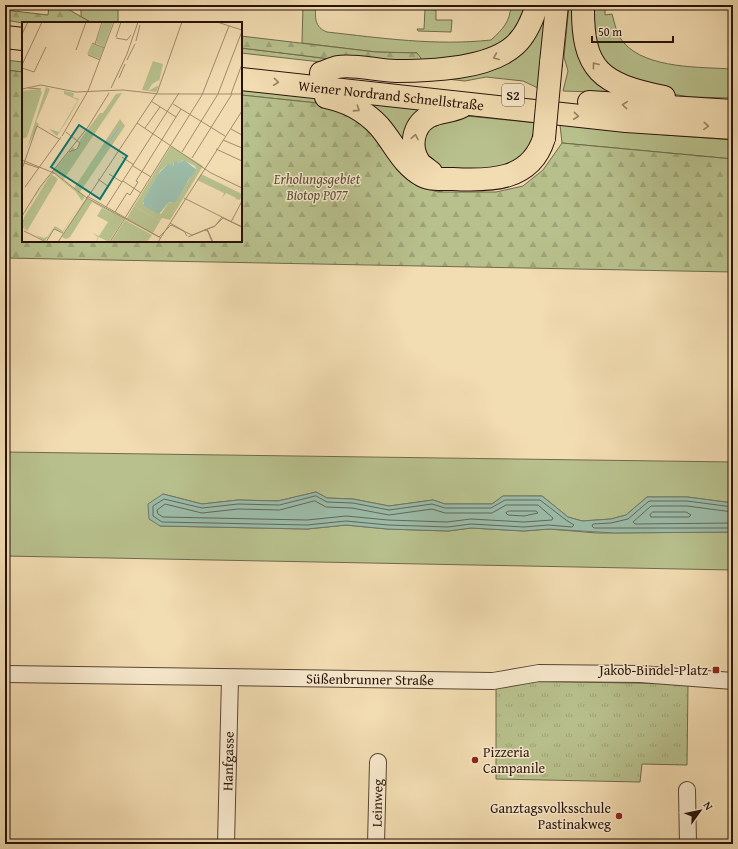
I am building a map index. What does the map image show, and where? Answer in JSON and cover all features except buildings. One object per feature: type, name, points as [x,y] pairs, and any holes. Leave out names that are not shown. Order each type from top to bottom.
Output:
[{"type":"highway","points":[[537,5],[525,32],[516,44],[505,53],[487,60],[462,66],[396,71],[338,67],[316,80],[321,96],[343,102],[366,115],[378,126],[400,157],[412,169],[424,177],[473,180],[495,178],[517,172],[528,165],[536,156],[540,150],[544,138],[557,5]]},
{"type":"highway","points":[[583,5],[584,36],[587,52],[595,67],[604,75],[618,84],[642,93],[671,99],[695,101],[705,110]]},
{"type":"highway","points":[[5,37],[22,39]]},
{"type":"highway","points":[[5,52],[22,54]]},
{"type":"highway","name":"Wiener Nordrand Schnellstraße","points":[[242,64],[316,80],[468,104],[626,121],[733,128]]},
{"type":"highway","name":"Wiener Nordrand Schnellstraße","points":[[242,78],[316,80],[733,112]]},
{"type":"highway","points":[[440,178],[419,162],[414,149],[414,137],[419,125],[428,117],[441,112],[453,111],[468,104]]},
{"type":"street","name":"Süßenbrunner Straße","points":[[5,674],[493,681],[539,673],[640,674],[733,681]]},
{"type":"street","name":"Hanfgasse","points":[[226,844],[230,678]]},
{"type":"street","name":"Leinweg","points":[[376,844],[378,762]]},
{"type":"street","points":[[687,790],[688,844]]},
{"type":"green space","points":[[49,5],[61,5],[90,22],[22,23],[5,20],[5,10],[48,15]]},
{"type":"green space","points":[[81,5],[118,5],[118,22],[90,22],[81,17]]},
{"type":"green space","points":[[303,5],[316,5],[316,21],[323,30],[327,32],[429,42],[470,42],[491,40],[505,25],[509,16],[511,5],[531,5],[522,25],[487,56],[356,66],[242,53],[242,48],[355,62],[417,53],[376,52],[302,43]]},
{"type":"green space","points":[[550,5],[538,88],[523,81],[486,77],[465,81],[447,79],[476,68]]},
{"type":"green space","points":[[569,5],[578,5],[579,32],[626,93],[563,91],[568,71],[564,57]]},
{"type":"green space","points":[[591,5],[605,5],[605,15],[612,14],[615,26],[624,43],[634,52],[646,58],[675,65],[733,69],[733,98],[690,97],[643,89],[611,75],[589,33]]},
{"type":"green space","points":[[425,9],[436,10],[436,20],[452,20],[451,32],[418,31],[417,29],[424,29]]},
{"type":"green space","points":[[242,36],[376,52],[417,53],[421,58],[421,62],[355,62],[242,48]]},
{"type":"green space","points":[[5,60],[22,62],[22,72],[5,70]]},
{"type":"green space","name":"Erholungsgebiet Biotop P077","points":[[5,70],[22,72],[22,242],[242,242],[242,95],[327,104],[365,125],[394,165],[408,179],[424,188],[438,192],[496,192],[523,186],[543,170],[562,143],[733,159],[733,272],[5,258]]},
{"type":"green space","points":[[242,90],[325,99],[443,185],[442,192],[424,188],[408,179],[327,104],[242,95]]},
{"type":"green space","points":[[357,100],[426,108],[409,147]]},
{"type":"green space","points":[[456,115],[538,123],[533,145],[511,167],[446,172],[426,162],[421,132]]},
{"type":"green space","points":[[560,125],[733,140],[733,159],[562,143]]},
{"type":"green space","points":[[5,452],[733,462],[733,503],[688,497],[647,497],[626,515],[611,519],[582,521],[568,517],[542,496],[503,496],[492,504],[445,504],[433,500],[389,506],[353,499],[327,498],[316,492],[278,501],[238,500],[202,504],[163,494],[160,526],[307,529],[346,525],[387,529],[448,531],[471,528],[524,531],[549,529],[597,533],[733,532],[733,570],[5,556]]},
{"type":"green space","points":[[513,681],[688,684],[687,765],[642,764],[640,782],[496,779],[496,685]]},
{"type":"water","points":[[316,492],[327,498],[353,499],[389,506],[433,500],[445,504],[492,504],[503,496],[542,496],[568,517],[582,521],[611,519],[626,515],[647,497],[687,497],[733,503],[733,532],[614,533],[549,529],[524,531],[471,528],[448,531],[387,529],[346,525],[307,529],[160,526],[149,519],[148,504],[163,494],[202,504],[238,500],[278,501]]},
{"type":"place","name":"Jakob-Bindel-Platz","points":[[716,670]]},
{"type":"place","name":"Pizzeria Campanile","points":[[475,760]]},
{"type":"place","name":"Ganztagsvolksschule Pastinakweg","points":[[619,816]]}]
